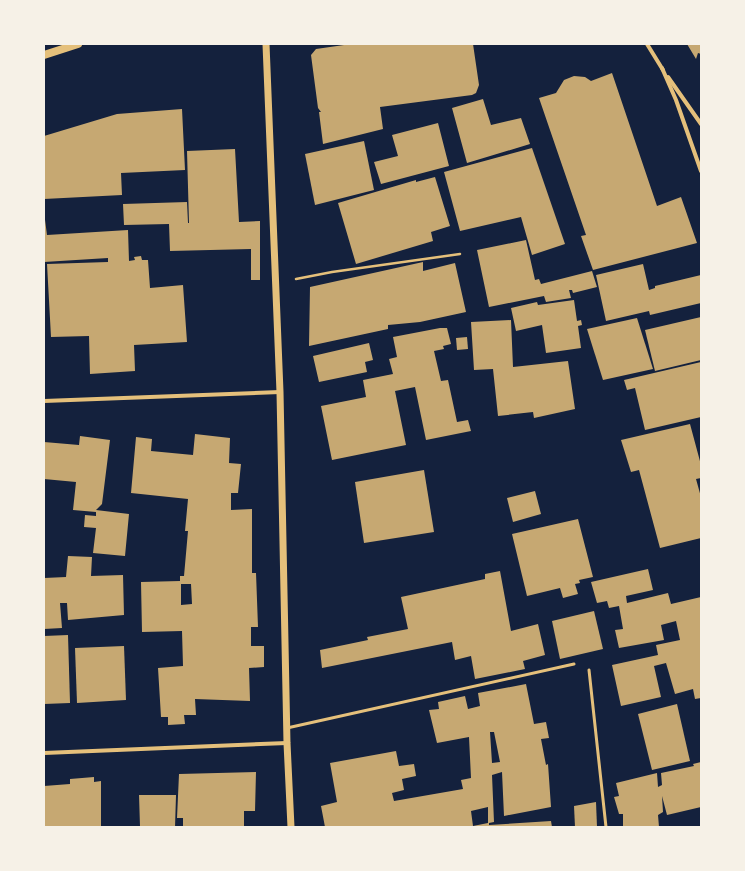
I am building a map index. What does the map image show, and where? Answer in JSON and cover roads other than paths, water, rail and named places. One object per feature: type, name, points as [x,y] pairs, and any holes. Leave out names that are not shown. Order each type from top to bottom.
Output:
[{"type":"main road","points":[[44,55],[78,44]]},
{"type":"street","points":[[266,44],[280,392],[287,743],[291,827]]},
{"type":"street","points":[[647,44],[701,124]]},
{"type":"street","points":[[662,68],[676,100],[701,171]]},
{"type":"street","points":[[44,401],[280,392]]},
{"type":"street","points":[[44,753],[287,743]]},
{"type":"lane","points":[[287,728],[574,664]]},
{"type":"lane","points":[[589,670],[606,827]]}]
